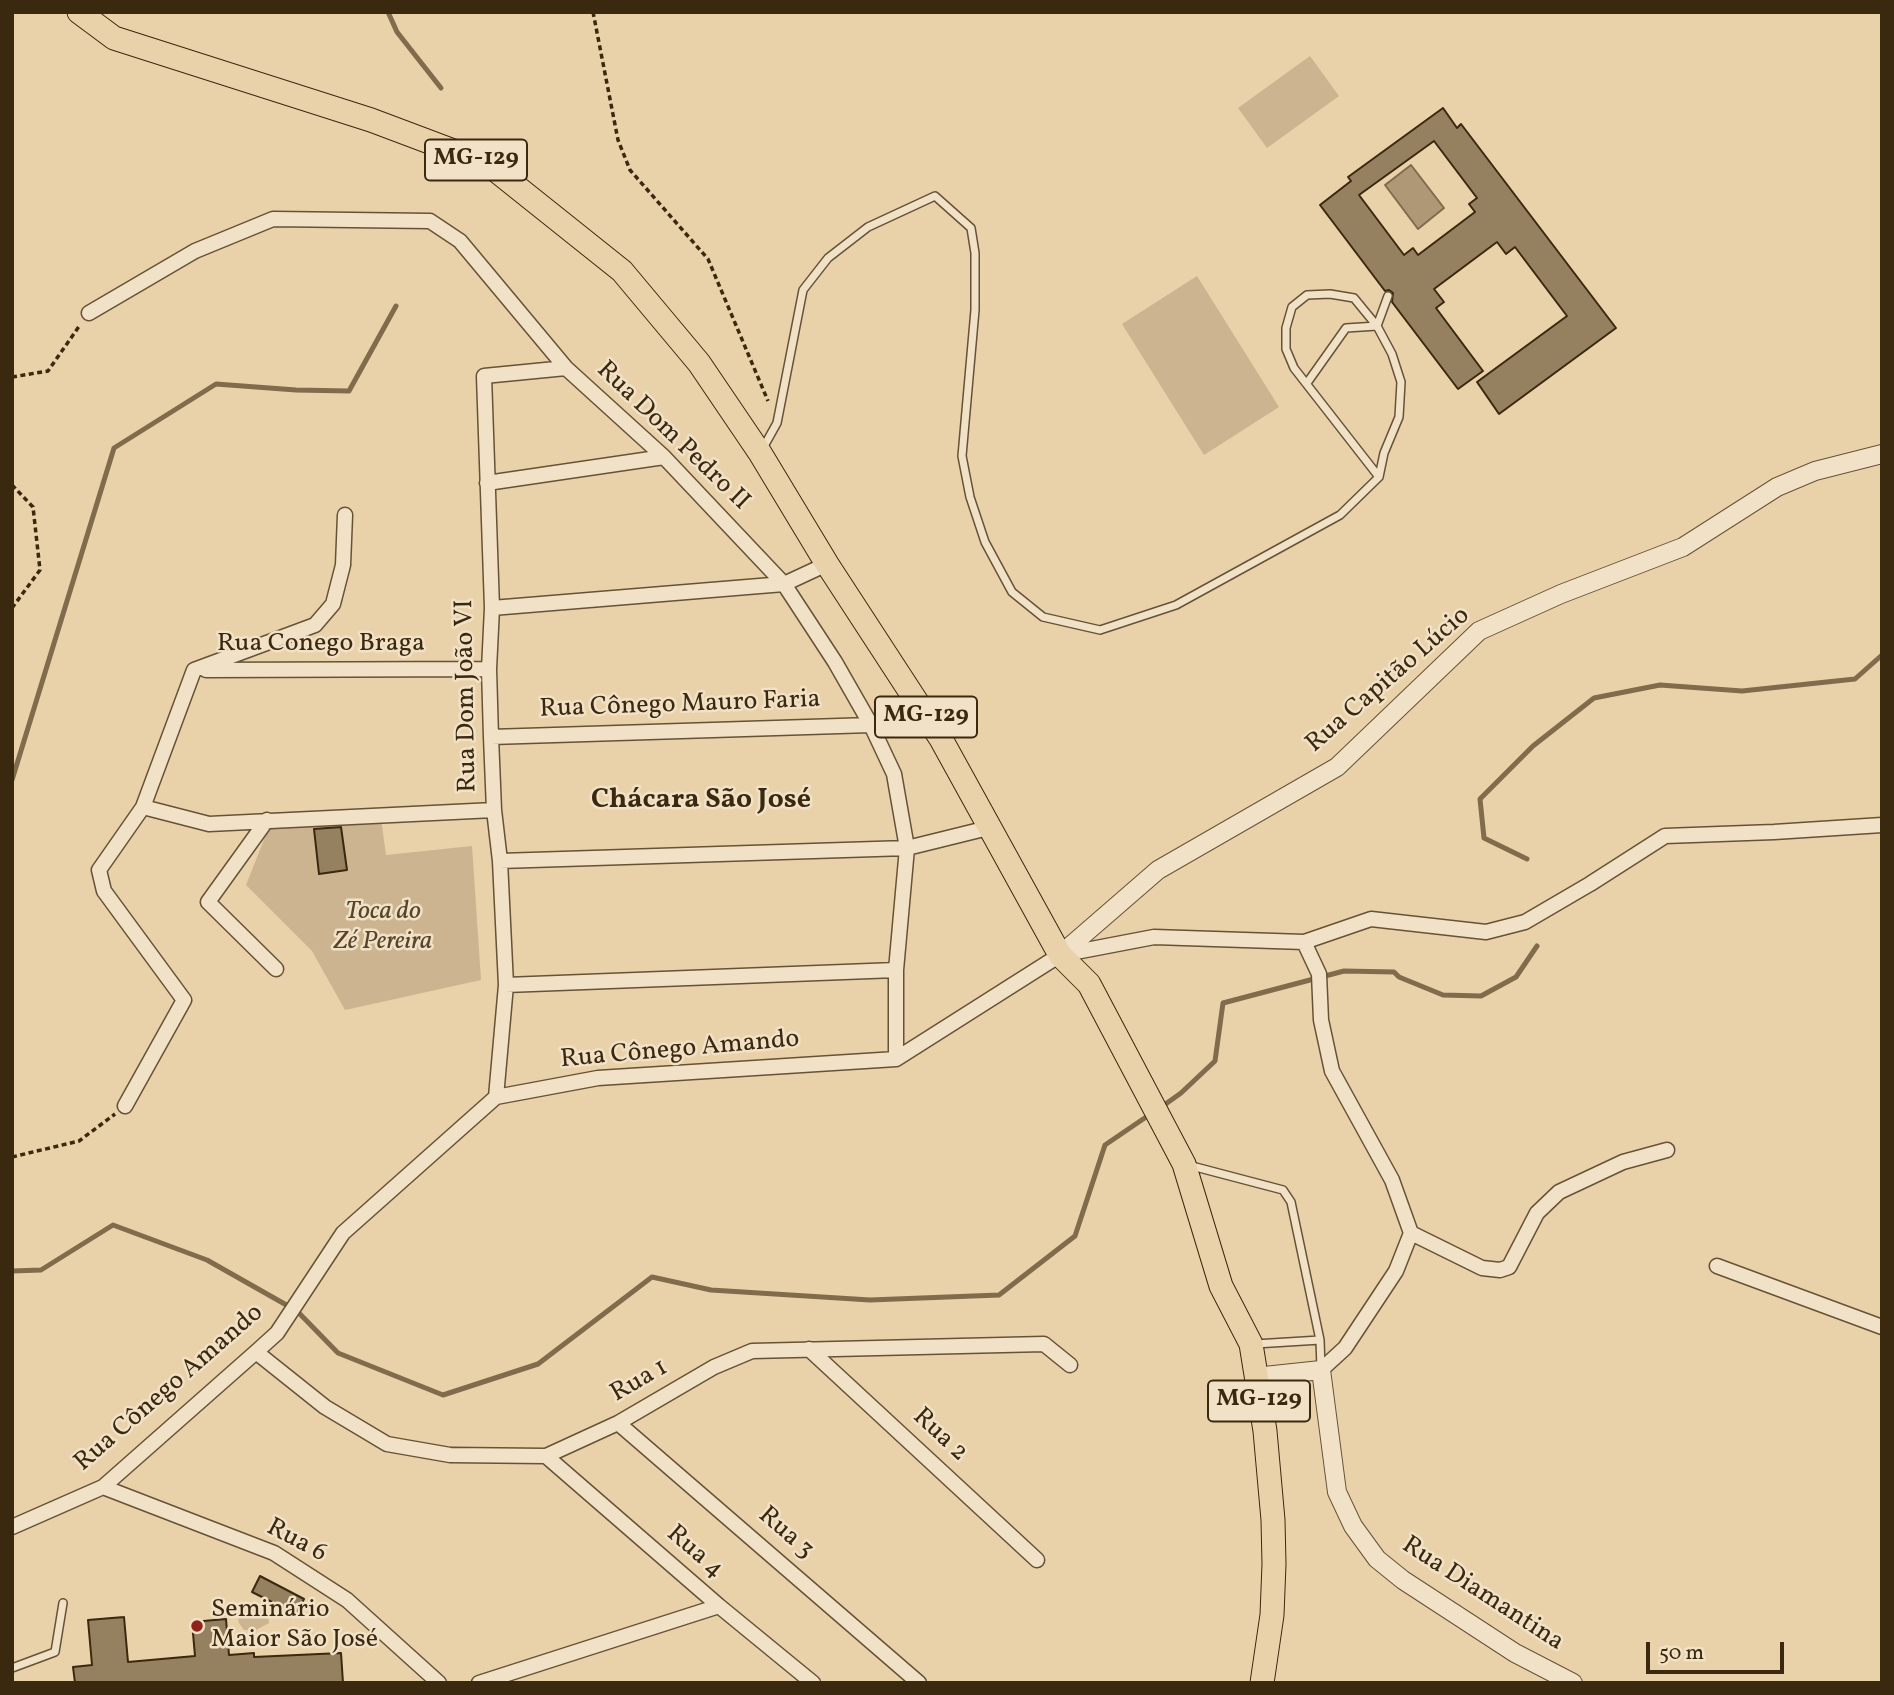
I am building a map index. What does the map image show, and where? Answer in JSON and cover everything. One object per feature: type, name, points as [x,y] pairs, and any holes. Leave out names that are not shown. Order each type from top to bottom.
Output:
[{"type":"main road","name":"MG-129","points":[[79,12],[114,38],[372,120],[488,164],[622,271],[699,363],[760,453],[827,564],[941,739],[1060,955],[1089,984],[1184,1164],[1221,1286],[1251,1344],[1265,1432],[1274,1564],[1272,1615],[1262,1683]]},
{"type":"street","name":"Rua Dom Pedro II","points":[[89,313],[195,251],[273,219],[430,221],[460,241],[566,368],[664,457],[784,584],[872,724],[894,774],[907,849],[896,971],[896,1059]]},
{"type":"street","name":"Rua Dom João VI","points":[[496,1097],[506,985],[491,737],[489,669],[492,608],[484,376],[566,368]]},
{"type":"street","name":"Rua Capitão Lúcio","points":[[896,1059],[1060,955],[1158,870],[1337,767],[1479,631],[1561,594],[1683,547],[1777,487],[1815,471],[1882,454]]},
{"type":"street","points":[[487,483],[664,457]]},
{"type":"street","points":[[125,1106],[184,1000],[104,891],[99,870],[143,807],[194,670],[315,625],[333,604],[343,565],[345,515]]},
{"type":"street","points":[[492,608],[784,584],[827,564]]},
{"type":"street","name":"Rua Conego Braga","points":[[194,670],[489,669]]},
{"type":"street","name":"Rua Cônego Mauro Faria","points":[[491,737],[872,724]]},
{"type":"street","points":[[143,807],[209,824],[494,810]]},
{"type":"street","points":[[267,820],[208,902],[276,969]]},
{"type":"street","points":[[1060,955],[1154,937],[1304,942],[1371,919],[1486,932],[1525,922],[1665,836],[1882,825]]},
{"type":"street","points":[[500,861],[907,849],[988,828]]},
{"type":"street","points":[[1255,1377],[1321,1370],[1345,1348],[1396,1271],[1411,1233],[1392,1180],[1332,1071],[1321,1020],[1319,974],[1304,942]]},
{"type":"street","points":[[506,985],[896,971]]},
{"type":"street","name":"Rua Cônego Amando","points":[[12,1527],[103,1487],[277,1334],[343,1234],[496,1097],[598,1078],[896,1059]]},
{"type":"street","points":[[1411,1233],[1482,1268],[1500,1270],[1509,1267],[1537,1213],[1559,1192],[1623,1162],[1667,1150]]},
{"type":"street","points":[[1717,1266],[1882,1327]]},
{"type":"street","name":"Rua 1","points":[[256,1352],[325,1407],[387,1444],[450,1455],[546,1456],[618,1423],[714,1367],[752,1351],[1044,1344],[1070,1365]]},
{"type":"street","name":"Rua 2","points":[[808,1349],[1037,1560]]},
{"type":"street","name":"Rua Diamantina","points":[[1321,1370],[1337,1492],[1353,1526],[1377,1559],[1403,1580],[1515,1653],[1573,1683]]},
{"type":"street","name":"Rua 3","points":[[618,1423],[919,1683]]},
{"type":"street","name":"Rua 4","points":[[546,1456],[719,1606],[813,1683]]},
{"type":"street","name":"Rua 6","points":[[103,1487],[274,1553],[347,1600],[439,1683]]},
{"type":"street","points":[[479,1683],[719,1606]]},
{"type":"lane","points":[[760,453],[777,423],[803,290],[828,258],[868,227],[935,197],[971,228],[975,253],[975,310],[962,456],[970,496],[985,542],[1012,592],[1043,617],[1100,630],[1176,605],[1340,515],[1379,477],[1384,453],[1399,417],[1401,382],[1392,354],[1377,326],[1354,298],[1329,293],[1307,295],[1292,307],[1286,328],[1286,349],[1294,368],[1379,477]]},
{"type":"lane","points":[[1377,326],[1388,296]]},
{"type":"lane","points":[[1307,383],[1346,327],[1377,326]]},
{"type":"lane","points":[[1184,1164],[1283,1190],[1291,1202],[1320,1340],[1321,1370]]},
{"type":"lane","points":[[1251,1344],[1320,1340]]},
{"type":"lane","points":[[12,1668],[55,1652],[63,1603]]},
{"type":"path","points":[[593,12],[618,140],[630,170],[708,259],[777,423]]},
{"type":"path","points":[[12,377],[48,371],[89,313]]},
{"type":"path","points":[[12,485],[33,507],[40,570],[12,608]]},
{"type":"path","points":[[12,1157],[79,1141],[125,1106]]},
{"type":"green space","points":[[1310,56],[1339,96],[1267,148],[1238,108]]},
{"type":"green space","points":[[1197,276],[1279,407],[1204,455],[1122,324]]},
{"type":"green space","name":"Toca do Zé Pereira","points":[[380,811],[386,855],[472,846],[481,980],[345,1010],[312,951],[246,885],[275,812]]},
{"type":"green space","points":[[242,1602],[268,1614],[269,1623],[256,1630],[244,1630],[237,1615]]},
{"type":"shaded area","points":[[1411,165],[1444,208],[1418,229],[1385,185]]},
{"type":"building","points":[[1443,108],[1457,128],[1461,124],[1616,328],[1499,414],[1477,382],[1567,316],[1515,247],[1506,254],[1497,242],[1434,289],[1444,302],[1436,308],[1483,371],[1458,389],[1392,302],[1393,293],[1385,291],[1320,205],[1351,181],[1348,177]],"holes":[[[1434,141],[1477,198],[1469,204],[1475,212],[1418,255],[1413,248],[1404,255],[1359,195]]]},
{"type":"building","points":[[341,827],[347,870],[319,874],[314,829]]},
{"type":"building","points":[[260,1576],[304,1599],[296,1614],[252,1592]]},
{"type":"building","points":[[124,1617],[128,1662],[195,1656],[192,1622],[226,1619],[229,1655],[254,1653],[254,1657],[341,1653],[343,1683],[75,1683],[73,1667],[92,1665],[88,1620]]},
{"type":"waterway","points":[[388,12],[397,32],[441,88]]},
{"type":"waterway","points":[[12,780],[114,448],[216,384],[349,391],[396,306]]},
{"type":"waterway","points":[[1527,859],[1484,838],[1480,799],[1533,746],[1594,698],[1660,685],[1742,691],[1855,679],[1882,655]]},
{"type":"waterway","points":[[1160,1108],[1181,1093],[1215,1061],[1223,1003],[1344,971],[1394,972],[1399,977],[1443,995],[1481,996],[1516,977],[1537,946]]},
{"type":"waterway","points":[[12,1271],[41,1270],[113,1225],[207,1260],[297,1311],[338,1353],[443,1395],[538,1364],[652,1277],[711,1290],[870,1300],[999,1295],[1075,1236],[1105,1145],[1152,1113]]},
{"type":"place","name":"Seminário Maior São José","points":[[197,1626]]},
{"type":"district","name":"Chácara São José","points":[[701,802]]}]
